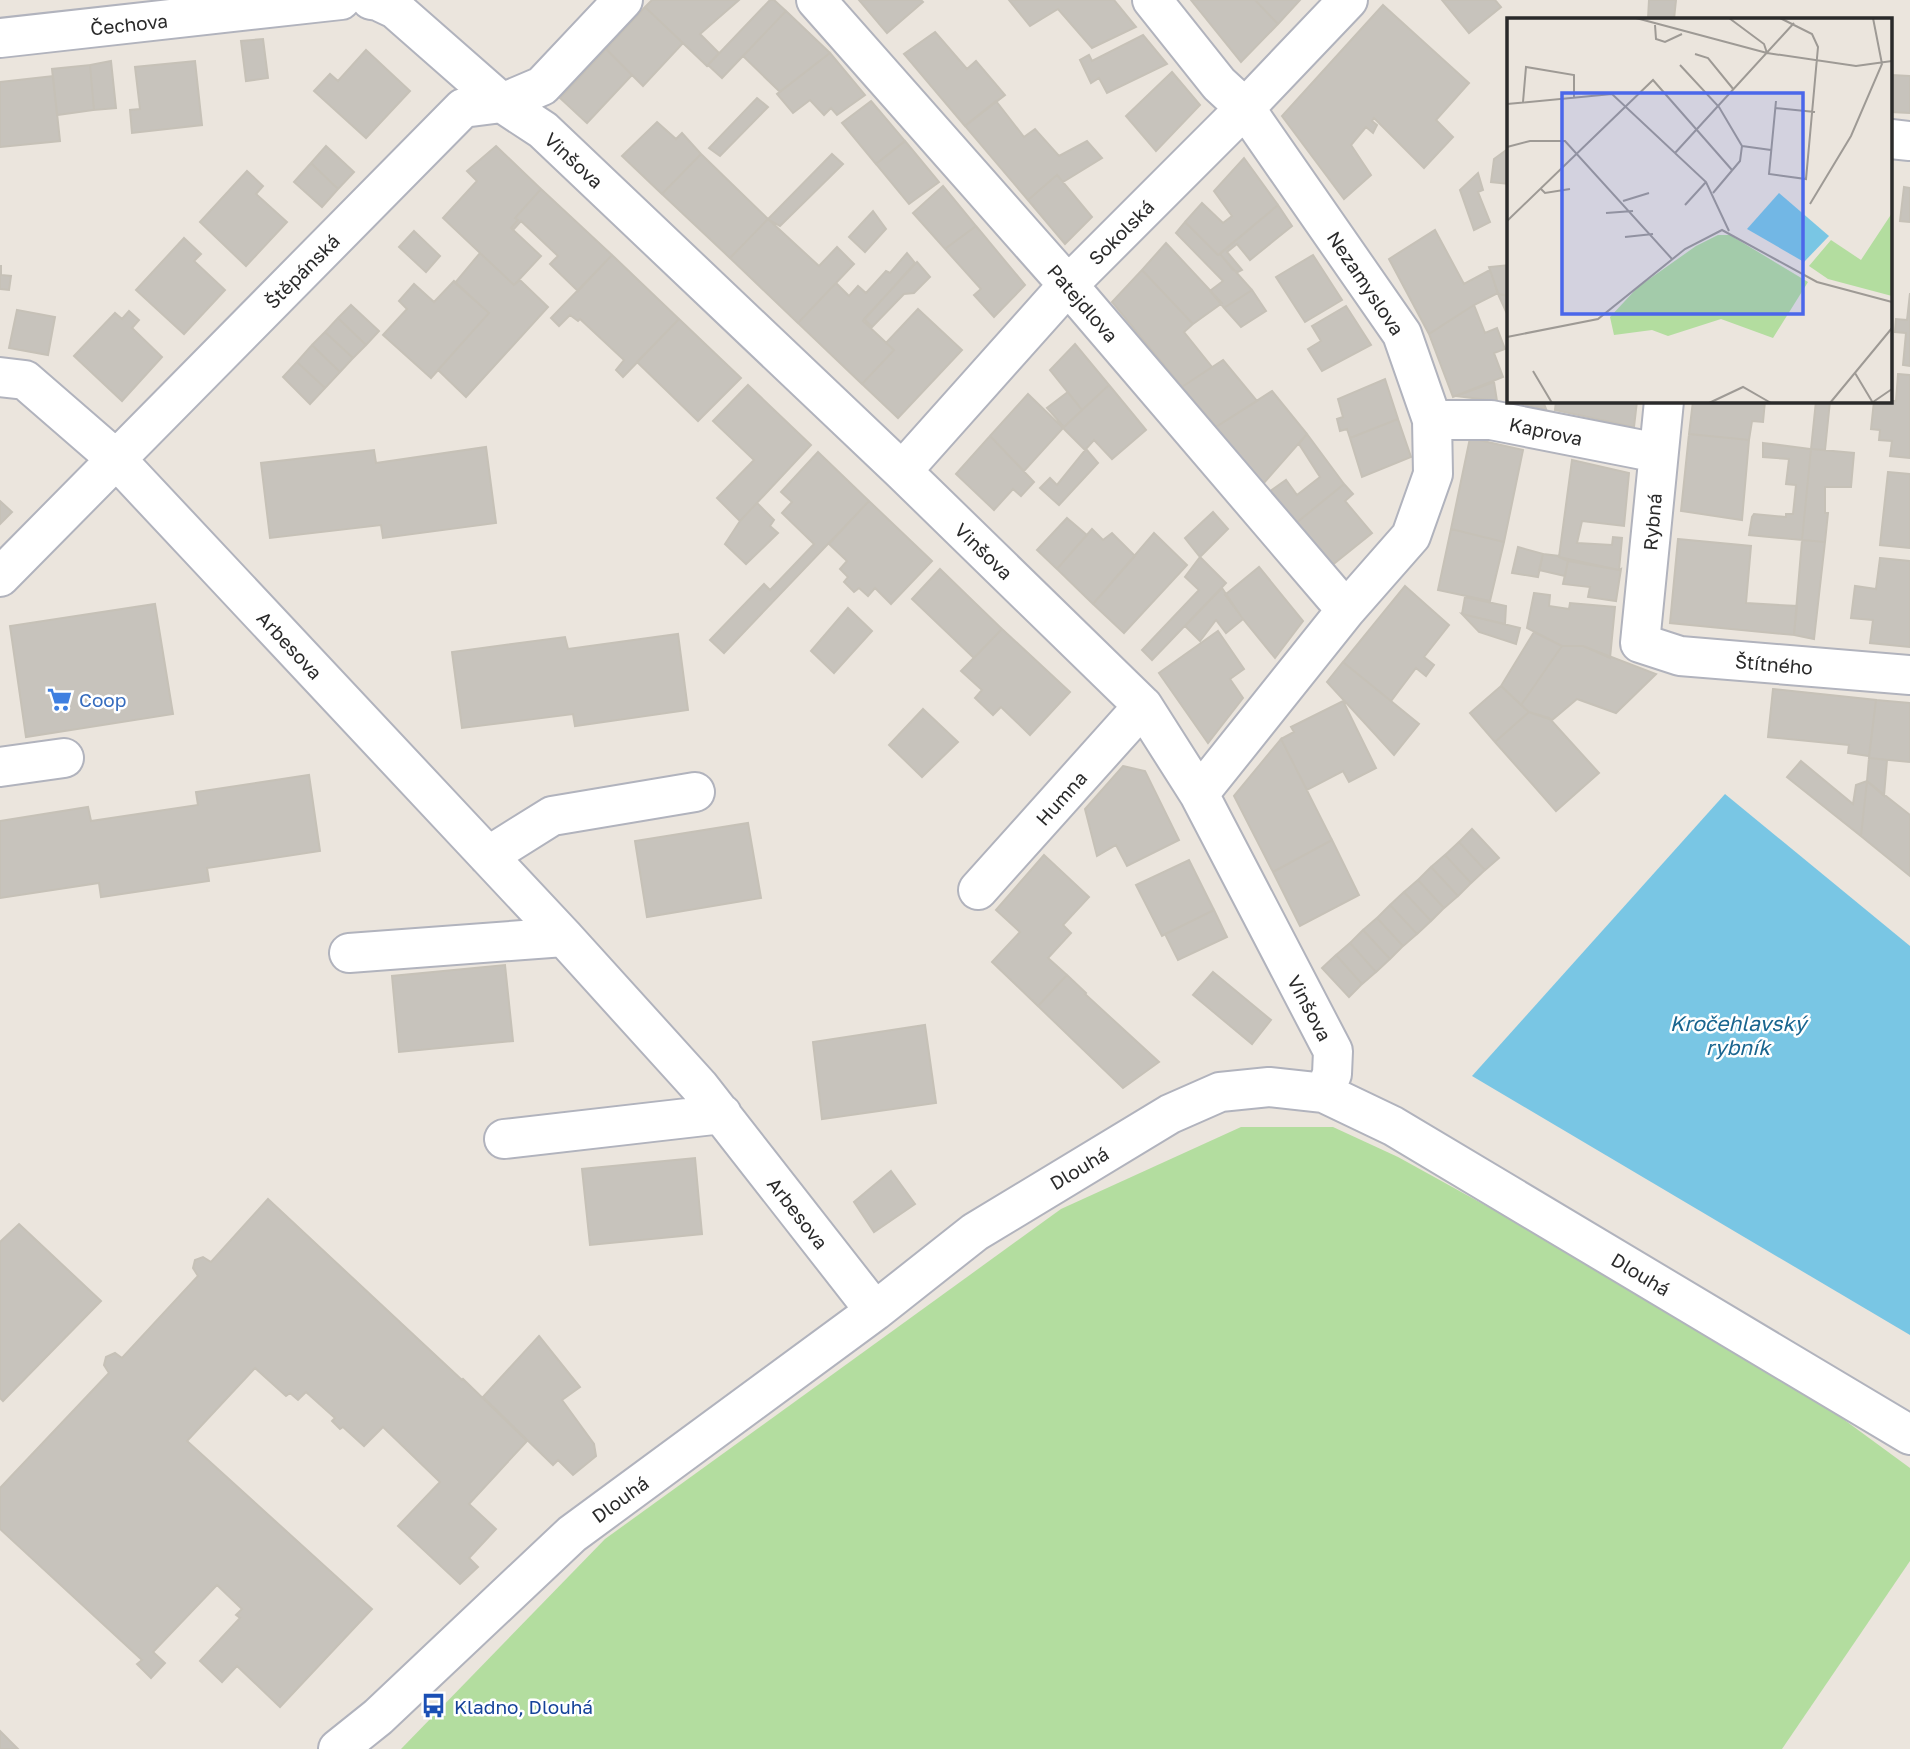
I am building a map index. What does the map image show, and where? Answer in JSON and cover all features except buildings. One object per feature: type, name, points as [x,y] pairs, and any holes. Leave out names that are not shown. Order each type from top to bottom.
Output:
[{"type":"street","name":"Čechova","points":[[0,38],[97,14],[341,0]]},
{"type":"street","points":[[371,0],[395,9],[502,103]]},
{"type":"street","name":"Štěpánská","points":[[0,577],[463,108],[502,103],[542,86],[623,0]]},
{"type":"street","name":"Patejdlova","points":[[816,0],[1068,285],[1346,610]]},
{"type":"street","name":"Nezamyslova","points":[[1152,0],[1219,84],[1245,107],[1402,334],[1433,420],[1433,474],[1411,536],[1346,610],[1199,794]]},
{"type":"street","name":"Sokolská","points":[[902,471],[1068,285],[1348,0]]},
{"type":"street","name":"Vinšova","points":[[502,103],[543,130],[902,471],[1143,706],[1199,794],[1332,1051],[1332,1074],[1324,1093]]},
{"type":"street","points":[[1892,139],[1910,141]]},
{"type":"street","name":"Arbesova","points":[[0,377],[25,380],[116,459],[564,937],[699,1086],[875,1311]]},
{"type":"street","name":"Rybná","points":[[1640,643],[1664,402]]},
{"type":"street","name":"Kaprova","points":[[1433,420],[1491,420],[1658,453]]},
{"type":"street","name":"Štítného","points":[[1640,643],[1681,656],[1910,675]]},
{"type":"street","name":"Humna","points":[[978,890],[1143,706]]},
{"type":"street","points":[[0,767],[64,758]]},
{"type":"street","points":[[488,856],[552,816],[695,792]]},
{"type":"street","points":[[349,953],[564,937]]},
{"type":"street","name":"Dlouhá","points":[[338,1749],[378,1717],[572,1534],[875,1311],[975,1232],[1170,1114],[1220,1093],[1269,1087],[1324,1093],[1393,1126],[1910,1436]]},
{"type":"street","points":[[503,1139],[722,1114]]},
{"type":"green space","points":[[1241,1127],[1333,1127],[1398,1157],[1756,1355],[1910,1468],[1910,1561],[1782,1749],[401,1749],[605,1539],[1061,1209]]},
{"type":"water","name":"Kročehlavský rybník","points":[[1725,794],[1910,946],[1910,1335],[1472,1076]]},
{"type":"place","name":"Coop","points":[[59,699]]},
{"type":"place","name":"Kladno, Dlouhá","points":[[434,1706]]}]
